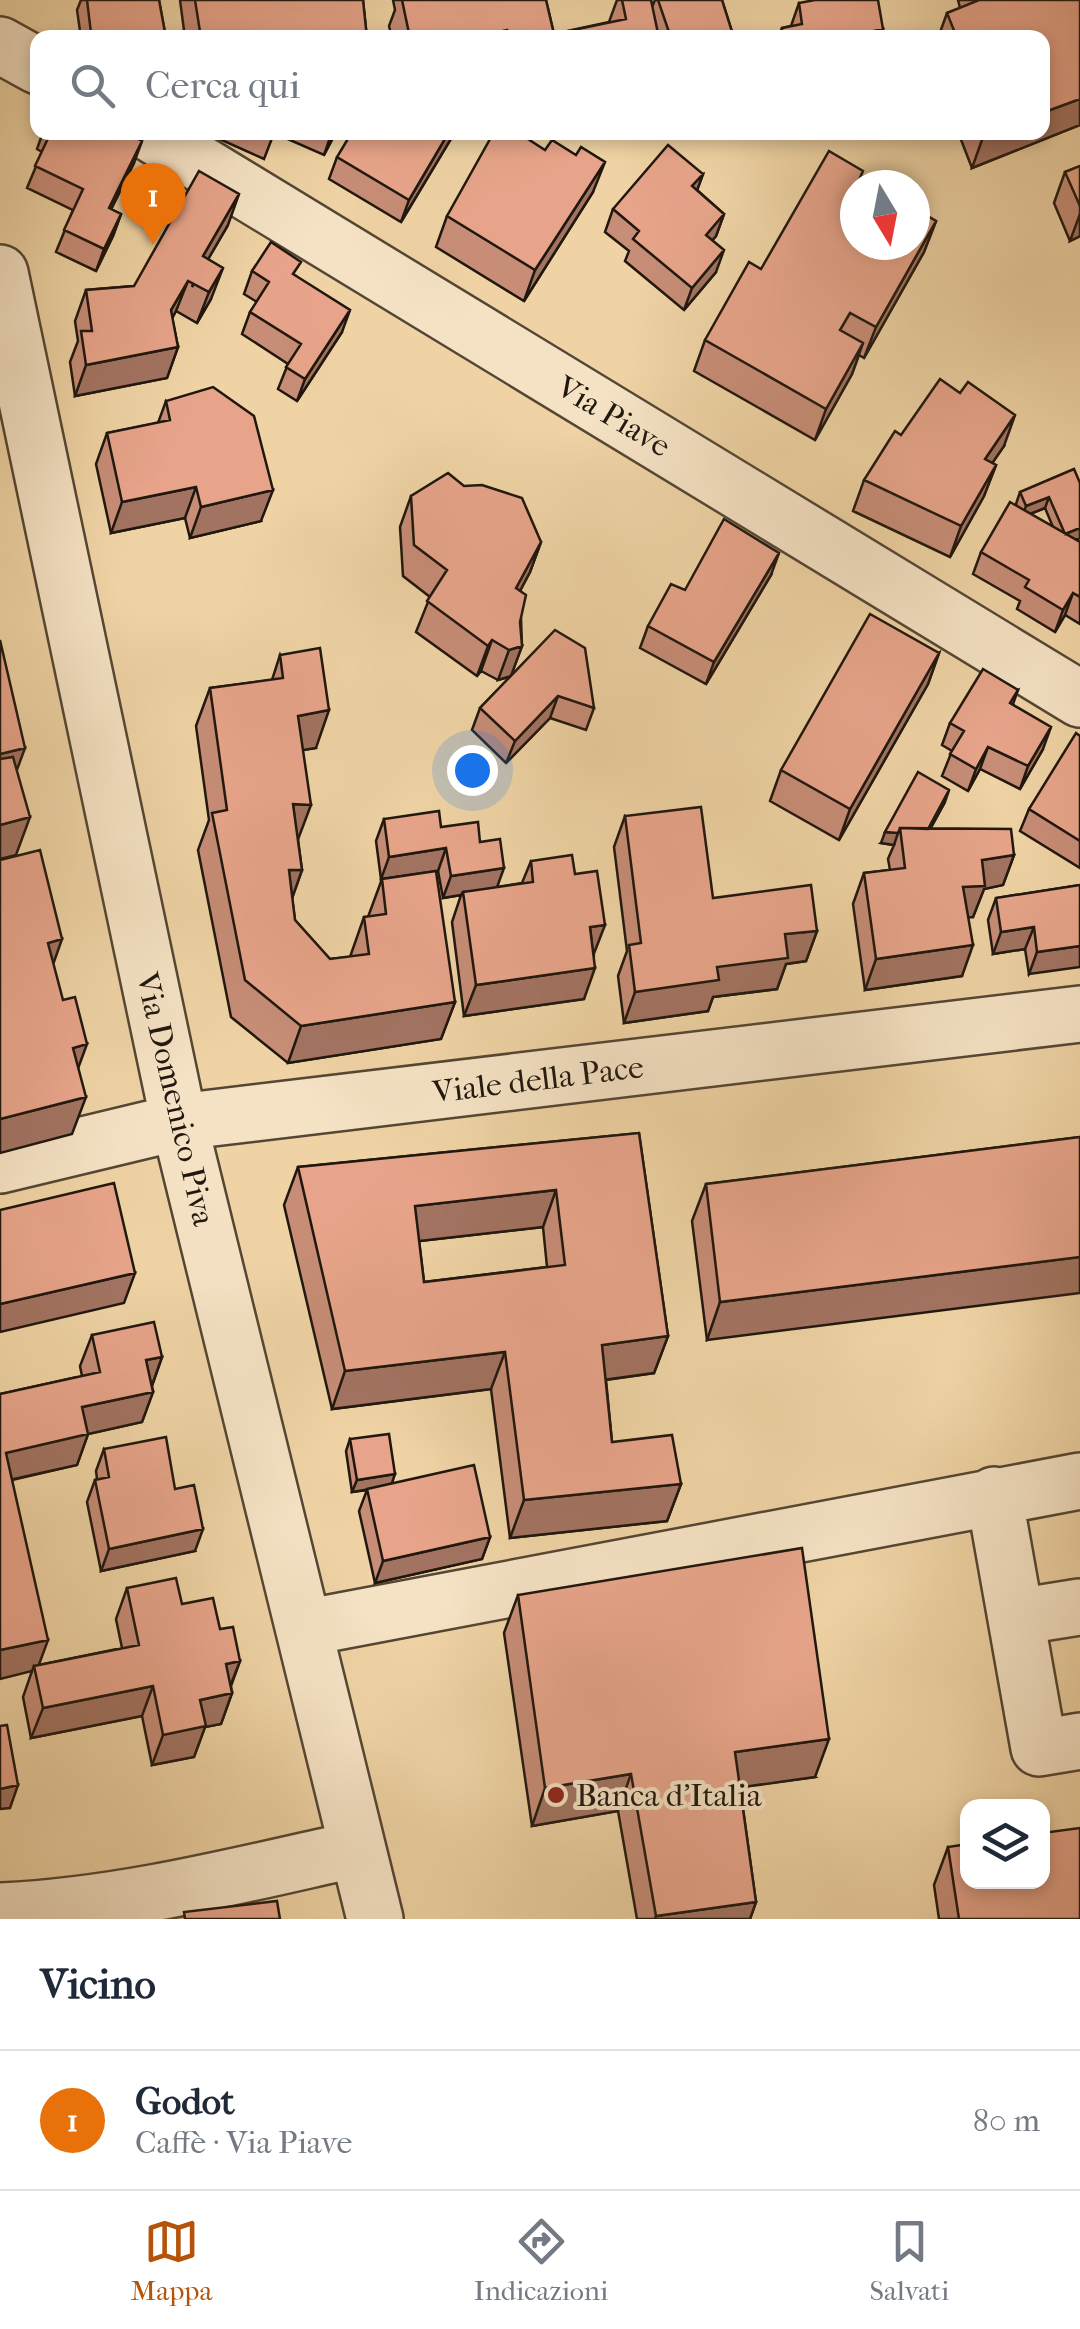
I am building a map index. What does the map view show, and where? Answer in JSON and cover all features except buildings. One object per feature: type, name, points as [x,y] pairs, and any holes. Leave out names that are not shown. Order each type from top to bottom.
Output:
[{"type":"street","points":[[0,45],[30,62]]},
{"type":"street","name":"Via Piave","points":[[161,140],[1080,699]]},
{"type":"street","name":"Via Domenico Piva","points":[[0,273],[179,1122],[375,1919]]},
{"type":"street","name":"Viale della Pace","points":[[0,1165],[179,1122],[1080,1014]]},
{"type":"street","points":[[304,1628],[1080,1481]]},
{"type":"street","points":[[994,1495],[1039,1748],[1080,1741]]},
{"type":"street","points":[[1016,1617],[1080,1607]]},
{"type":"street","points":[[0,1911],[49,1909],[228,1878],[357,1848]]},
{"type":"place","name":"Godot","points":[[153,245]]},
{"type":"place","name":"Banca d'Italia","points":[[556,1795]]}]
